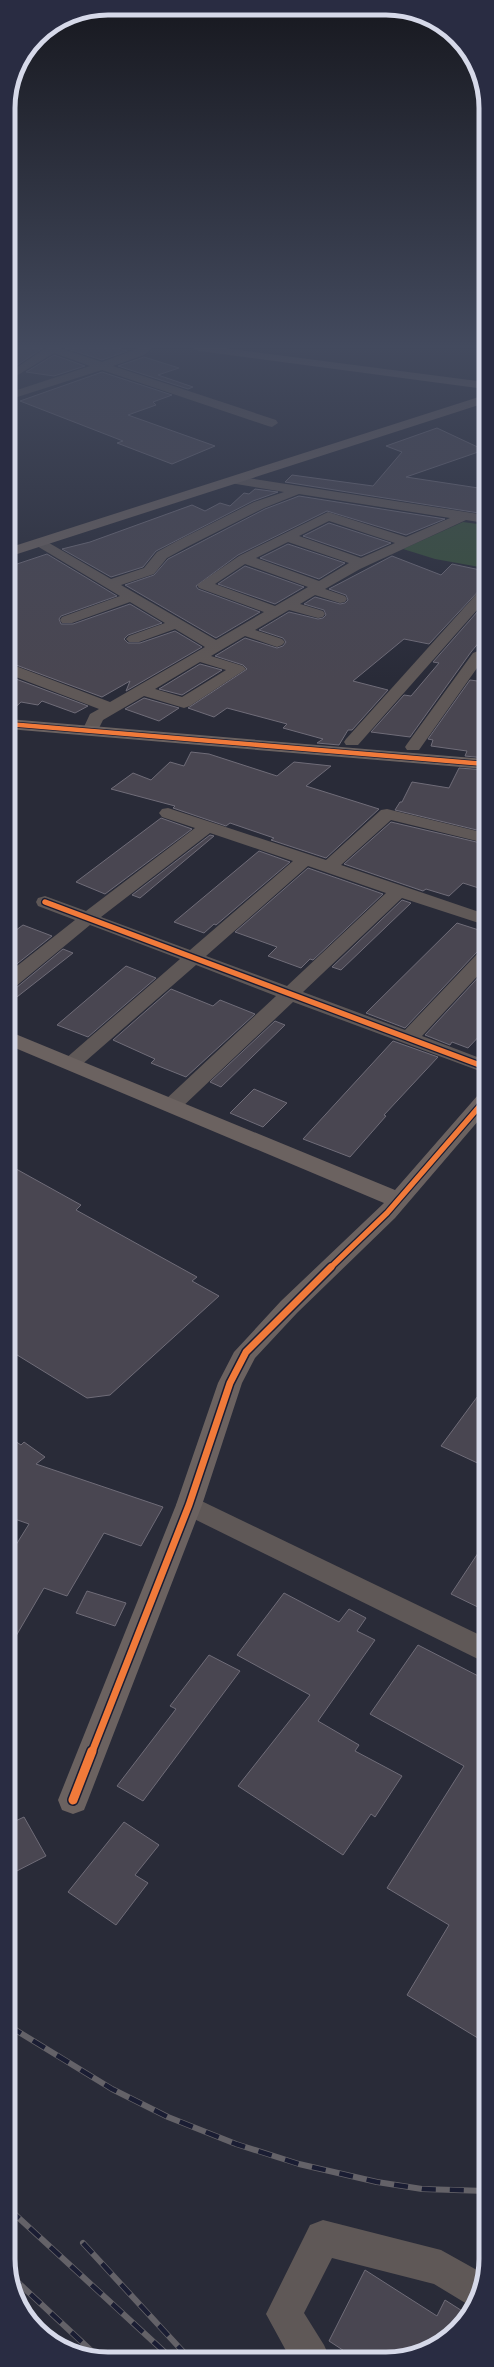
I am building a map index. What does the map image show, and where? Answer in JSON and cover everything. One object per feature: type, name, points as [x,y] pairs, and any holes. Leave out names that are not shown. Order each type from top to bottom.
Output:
[{"type":"street","points":[[15,551],[301,458]]},
{"type":"street","points":[[235,480],[479,518]]},
{"type":"street","points":[[109,584],[149,571],[162,555],[182,544],[259,505],[293,493]]},
{"type":"street","points":[[318,614],[283,608],[204,585],[244,559],[328,516],[407,542]]},
{"type":"street","points":[[90,730],[96,717],[317,588],[362,563],[464,516]]},
{"type":"street","points":[[288,537],[362,563]]},
{"type":"street","points":[[39,543],[216,647]]},
{"type":"street","points":[[244,559],[317,588],[340,599]]},
{"type":"street","points":[[67,620],[132,597]]},
{"type":"street","points":[[352,742],[479,600]]},
{"type":"street","points":[[134,639],[176,623]]},
{"type":"street","points":[[244,631],[277,642]]},
{"type":"street","points":[[413,747],[479,656]]},
{"type":"street","points":[[142,690],[184,703],[238,669],[198,657]]},
{"type":"street","points":[[15,671],[111,708]]},
{"type":"street","points":[[15,725],[479,763]]},
{"type":"street","points":[[168,813],[479,918]]},
{"type":"street","points":[[329,867],[387,814],[479,837]]},
{"type":"street","points":[[15,977],[88,918],[208,826]]},
{"type":"street","points":[[72,1063],[306,859]]},
{"type":"street","points":[[172,1105],[289,993],[399,891]]},
{"type":"street","points":[[45,902],[479,1064]]},
{"type":"street","points":[[409,1038],[479,964]]},
{"type":"street","points":[[15,1040],[398,1200]]},
{"type":"street","points":[[73,1800],[189,1505],[230,1383],[246,1352],[288,1306],[398,1200],[479,1108]]},
{"type":"street","points":[[189,1505],[479,1647]]},
{"type":"street","points":[[307,2352],[284,2314],[323,2238],[441,2268],[474,2288]]},
{"type":"green space","points":[[463,522],[479,524],[479,567],[435,559],[403,549]]},
{"type":"building","points":[[157,458],[185,458],[172,464]]},
{"type":"building","points":[[396,458],[460,458],[406,477],[479,488],[479,513],[285,482],[292,475],[373,486]]},
{"type":"building","points":[[255,489],[278,492],[253,501],[156,551],[143,567],[111,577],[62,549],[90,542],[192,505],[205,511],[220,503],[230,506],[244,493],[249,494]]},
{"type":"building","points":[[299,496],[445,519],[406,535],[327,511],[238,555],[196,586],[198,589],[260,612],[216,638],[125,585],[154,575],[168,559],[265,509]]},
{"type":"building","points":[[329,523],[391,543],[361,556],[303,536]]},
{"type":"building","points":[[288,544],[345,563],[319,579],[260,558]]},
{"type":"building","points":[[47,554],[117,596],[61,616],[59,619],[61,624],[73,624],[130,604],[162,623],[128,635],[124,639],[128,643],[140,643],[175,631],[202,647],[126,691],[130,681],[102,697],[15,665],[15,565]]},
{"type":"building","points":[[392,556],[441,575],[452,564],[479,570],[479,590],[429,644],[404,639],[353,681],[388,690],[352,730],[348,730],[339,745],[317,743],[323,739],[283,728],[287,724],[227,708],[214,717],[188,708],[247,669],[243,665],[215,656],[245,638],[277,648],[283,646],[286,642],[283,638],[259,630],[289,612],[318,619],[323,618],[326,615],[324,610],[304,604],[315,597],[340,604],[345,603],[348,600],[346,595],[329,589]]},
{"type":"building","points":[[245,566],[304,587],[275,604],[218,584]]},
{"type":"building","points":[[479,611],[479,642],[410,737],[371,732],[404,695],[411,696],[439,663],[433,662]]},
{"type":"building","points":[[200,664],[222,670],[182,695],[159,689]]},
{"type":"building","points":[[15,679],[88,706],[75,713],[42,701],[38,705],[21,702],[15,708]]},
{"type":"building","points":[[470,680],[479,681],[479,757],[465,756],[467,751],[431,746],[433,740],[428,739]]},
{"type":"building","points":[[144,698],[179,708],[159,721],[125,709]]},
{"type":"building","points":[[191,752],[209,754],[277,776],[294,762],[331,766],[306,786],[379,809],[326,858],[271,840],[274,838],[230,823],[226,826],[173,808],[175,806],[111,789],[133,773],[151,780],[170,762],[184,766]]},
{"type":"building","points":[[459,768],[479,770],[479,831],[395,810],[400,802],[402,802],[412,782],[449,788]]},
{"type":"building","points":[[161,818],[192,829],[105,894],[76,882]]},
{"type":"building","points":[[391,822],[479,843],[479,888],[463,883],[449,896],[426,889],[423,891],[344,864]]},
{"type":"building","points":[[210,835],[214,836],[140,898],[132,895]]},
{"type":"building","points":[[259,851],[290,862],[216,925],[214,924],[204,933],[174,922]]},
{"type":"building","points":[[308,868],[383,894],[313,960],[310,959],[301,968],[268,956],[277,947],[235,932]]},
{"type":"building","points":[[402,900],[411,903],[341,970],[332,967]]},
{"type":"building","points":[[457,923],[479,930],[479,952],[405,1028],[366,1013]]},
{"type":"building","points":[[23,925],[52,936],[15,965],[15,931]]},
{"type":"building","points":[[63,949],[73,953],[15,999],[16,988]]},
{"type":"building","points":[[126,966],[156,978],[88,1037],[57,1025]]},
{"type":"building","points":[[479,976],[479,1036],[468,1048],[452,1042],[450,1045],[425,1035]]},
{"type":"building","points":[[171,989],[213,1006],[220,1000],[255,1014],[186,1077],[151,1063],[155,1059],[113,1040]]},
{"type":"building","points":[[275,1021],[285,1025],[221,1087],[210,1082]]},
{"type":"building","points":[[393,1041],[438,1057],[384,1115],[386,1116],[350,1157],[303,1139]]},
{"type":"building","points":[[254,1089],[287,1103],[263,1127],[230,1113]]},
{"type":"building","points":[[15,1168],[81,1205],[76,1210],[197,1277],[192,1281],[219,1296],[110,1395],[87,1398],[15,1354]]},
{"type":"building","points":[[479,1394],[479,1464],[441,1446]]},
{"type":"building","points":[[15,1441],[21,1445],[24,1442],[45,1457],[36,1464],[163,1507],[141,1546],[104,1533],[67,1596],[44,1588],[15,1638],[15,1546],[29,1524],[15,1519]]},
{"type":"building","points":[[479,1552],[479,1608],[451,1594]]},
{"type":"building","points":[[87,1591],[126,1603],[115,1626],[76,1613]]},
{"type":"building","points":[[284,1593],[339,1622],[349,1609],[366,1618],[357,1631],[375,1640],[318,1721],[359,1745],[355,1751],[402,1776],[375,1817],[371,1814],[343,1855],[238,1786],[310,1695],[237,1655]]},
{"type":"building","points":[[418,1645],[479,1676],[479,2039],[407,1995],[449,1925],[387,1888],[464,1766],[370,1714]]},
{"type":"building","points":[[209,1655],[240,1671],[143,1801],[117,1786],[176,1709],[170,1706]]},
{"type":"building","points":[[24,1817],[46,1856],[15,1872],[15,1821]]},
{"type":"building","points":[[124,1822],[159,1845],[135,1875],[148,1883],[116,1925],[68,1892]]},
{"type":"building","points":[[365,2270],[437,2316],[445,2300],[463,2311],[452,2325],[433,2340],[404,2350],[386,2352],[346,2352],[329,2341]]},
{"type":"railway","points":[[15,2030],[112,2089],[168,2117],[236,2144],[299,2164],[377,2182],[422,2189],[479,2191]]},
{"type":"railway","points":[[15,2215],[165,2352]]},
{"type":"railway","points":[[83,2243],[183,2352]]},
{"type":"railway","points":[[18,2283],[91,2350]]},
{"type":"cycle path","points":[[15,725],[479,763]]},
{"type":"cycle path","points":[[45,902],[479,1065]]},
{"type":"cycle path","points":[[73,1800],[189,1505],[230,1383],[246,1352],[289,1307],[387,1213],[479,1107]]}]
